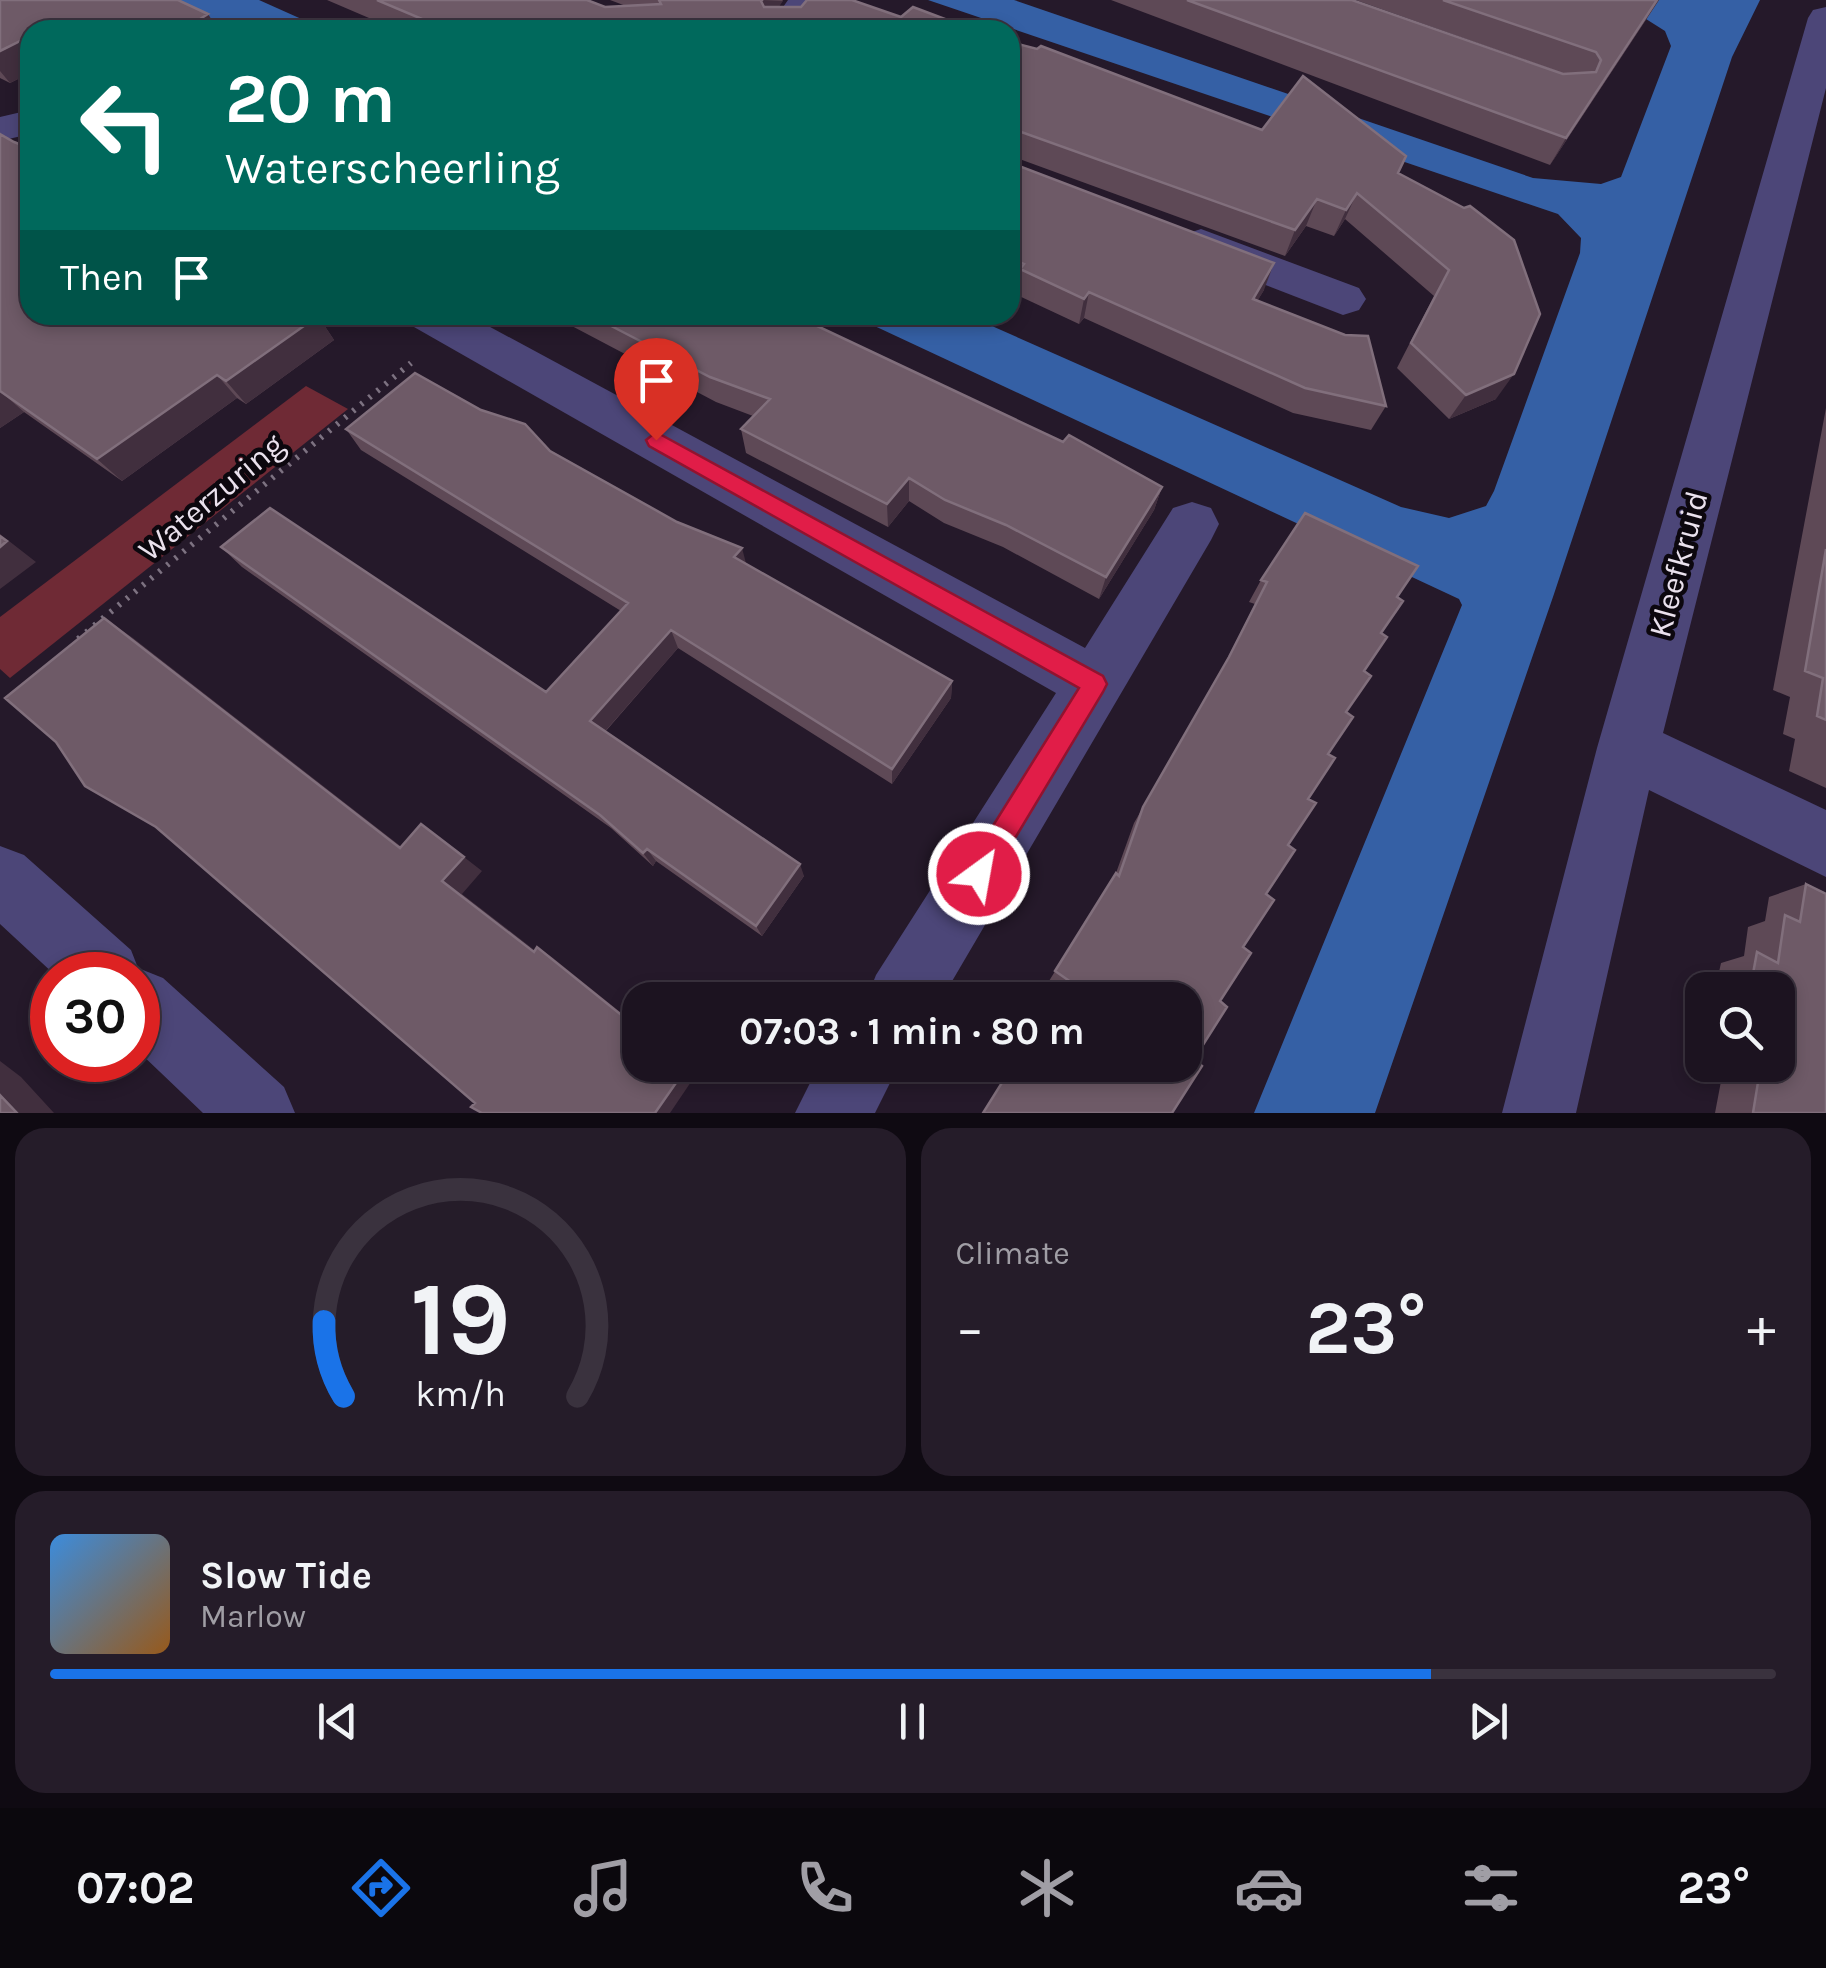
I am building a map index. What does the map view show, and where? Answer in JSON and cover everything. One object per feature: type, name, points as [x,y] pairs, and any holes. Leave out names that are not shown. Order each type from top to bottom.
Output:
[{"type":"street","name":"Kleefkruid","points":[[1540,1113],[1628,748],[1826,18]]},
{"type":"street","points":[[1158,228],[1343,299]]},
{"type":"street","points":[[462,325],[1095,684]]},
{"type":"street","points":[[913,982],[1192,524]]},
{"type":"street","points":[[1628,748],[1826,844]]},
{"type":"street","points":[[0,879],[81,952]]},
{"type":"street","points":[[160,1023],[258,1113]]},
{"type":"street","points":[[832,1113],[851,1082]]},
{"type":"path","name":"Waterzuring","points":[[76,641],[444,325]]},
{"type":"shaded area","points":[[306,386],[348,409],[10,678],[0,669],[0,617]]},
{"type":"water","points":[[168,0],[259,0],[304,20],[212,20]]},
{"type":"water","points":[[928,0],[1014,0],[1533,178],[1601,184],[1621,177],[1671,46],[1665,31],[1646,19],[1649,0],[1760,0],[1732,57],[1554,594],[1375,1113],[1254,1113],[1462,605],[1459,599],[872,325],[990,325],[1401,507],[1449,518],[1486,506],[1494,491],[1580,253],[1581,238],[1558,214],[1020,31],[1020,20],[987,20]]},
{"type":"building","points":[[0,0],[178,0],[208,14],[198,20],[20,20],[20,41],[0,51]]},
{"type":"building","points":[[377,0],[587,0],[605,7],[661,4],[659,0],[762,0],[764,7],[801,7],[807,0],[852,0],[901,17],[913,7],[947,20],[424,20]]},
{"type":"building","points":[[1187,0],[1352,0],[1563,74],[1596,72],[1601,60],[1596,52],[1443,0],[1657,0],[1566,138]]},
{"type":"building","points":[[1020,45],[1037,49],[1041,46],[1262,130],[1303,76],[1406,156],[1398,173],[1464,208],[1470,206],[1514,240],[1540,314],[1514,374],[1466,395],[1411,343],[1449,270],[1357,193],[1346,210],[1317,199],[1295,230],[1020,132]]},
{"type":"building","points":[[0,134],[20,144],[20,325],[305,325],[226,381],[217,375],[97,459],[0,391]]},
{"type":"building","points":[[1020,166],[1274,263],[1253,299],[1345,335],[1368,336],[1386,406],[1305,388],[1089,292],[1084,299],[1020,269],[1024,264],[1020,262]]},
{"type":"building","points":[[609,325],[815,325],[1063,442],[1069,435],[1162,487],[1106,577],[1006,525],[945,500],[909,478],[887,504],[741,429],[770,399],[710,377]]},
{"type":"building","points":[[415,373],[481,410],[525,424],[550,451],[677,522],[742,548],[734,557],[952,681],[892,769],[671,630],[590,721],[800,864],[756,926],[647,849],[643,853],[600,815],[221,547],[270,508],[546,692],[628,603],[346,429]]},
{"type":"building","points":[[1305,513],[1418,566],[1397,597],[1403,601],[1381,633],[1387,637],[1364,671],[1371,676],[1346,712],[1353,717],[1328,754],[1335,758],[1308,799],[1316,803],[1288,845],[1295,850],[1266,894],[1274,900],[1243,947],[1251,953],[1220,1001],[1227,1007],[1202,1046],[1202,982],[1066,982],[1055,971],[1116,873],[1119,876],[1143,807],[1229,657],[1267,582],[1261,580]]},
{"type":"building","points":[[1826,549],[1826,720],[1817,716],[1823,678],[1805,671]]},
{"type":"building","points":[[104,618],[400,848],[421,824],[464,857],[442,881],[534,952],[537,947],[622,1015],[622,1082],[677,1082],[655,1113],[482,1113],[471,1107],[475,1103],[156,827],[85,786],[56,742],[5,698]]},
{"type":"building","points":[[1806,884],[1826,894],[1826,1113],[1753,1113],[1758,1082],[1795,1082],[1795,972],[1753,972],[1757,952],[1778,963],[1785,915],[1800,922]]},
{"type":"building","points":[[1002,1082],[1192,1082],[1172,1113],[983,1113]]},
{"type":"building","points":[[0,1095],[17,1113],[0,1113]]},
{"type":"route","points":[[656,440],[1095,684],[979,874]]}]
